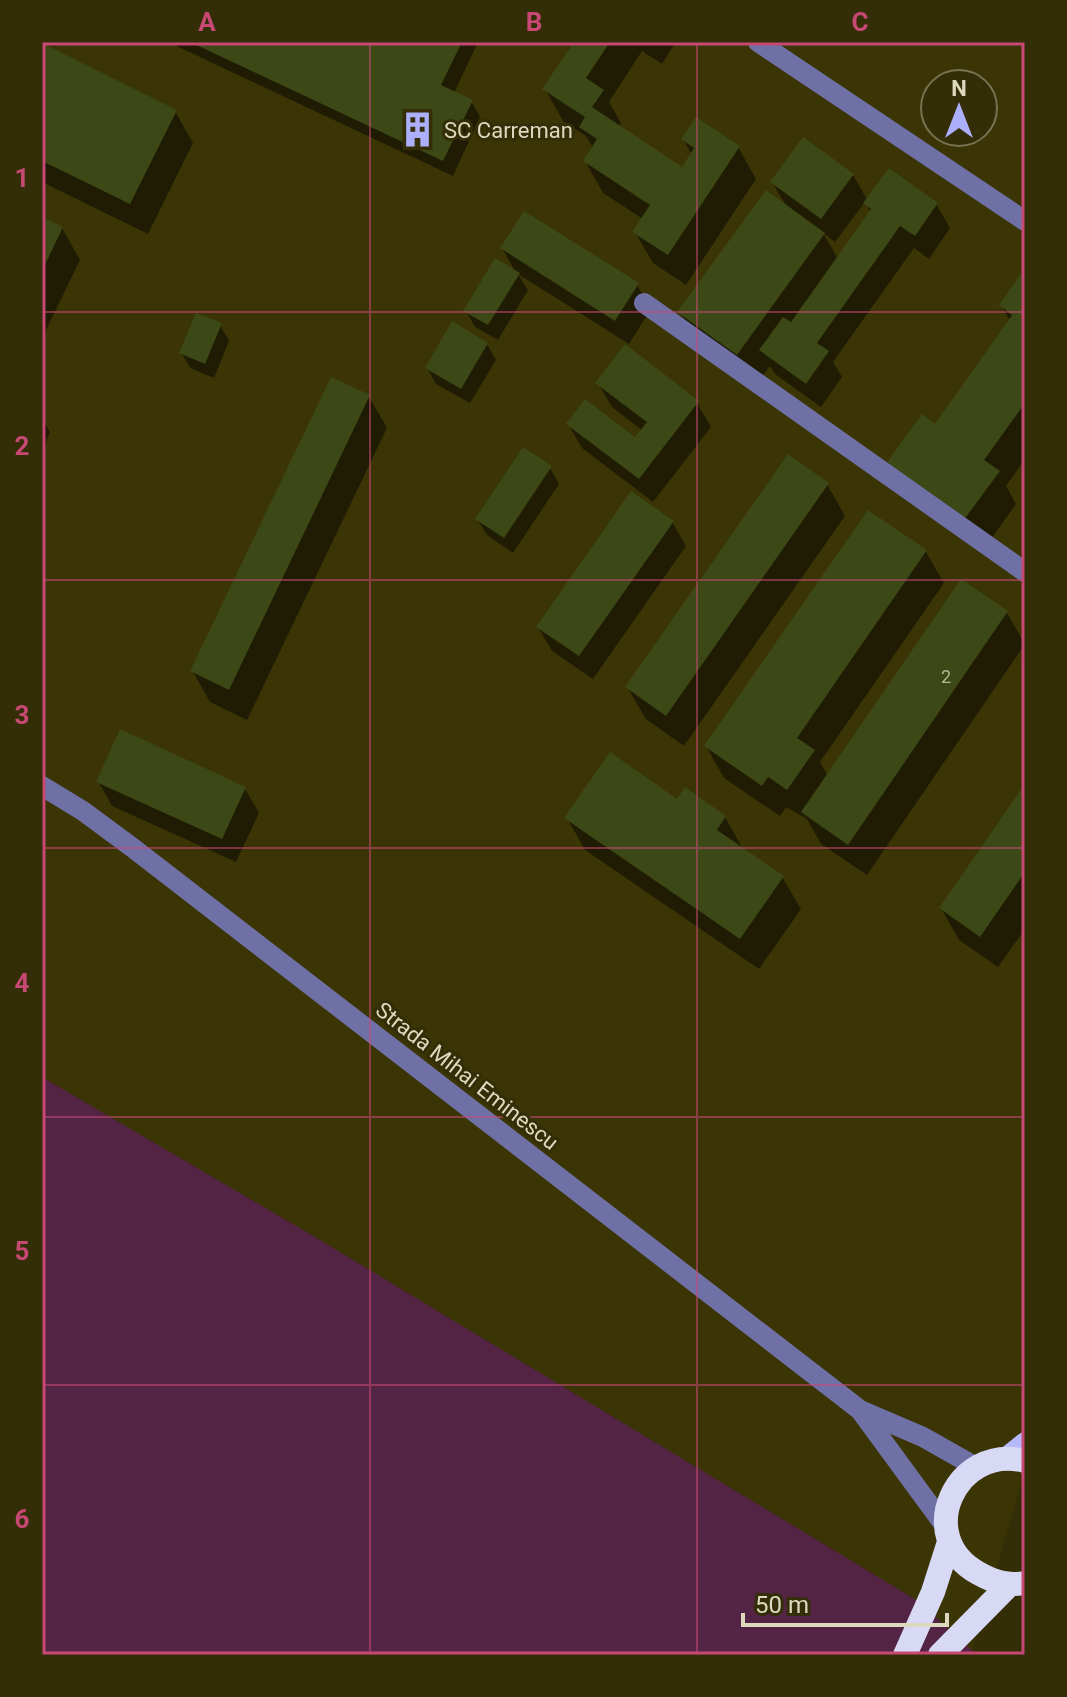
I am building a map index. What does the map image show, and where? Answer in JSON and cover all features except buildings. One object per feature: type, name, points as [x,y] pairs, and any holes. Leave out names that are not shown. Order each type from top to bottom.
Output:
[{"type":"highway","points":[[905,1655],[933,1592],[947,1534],[947,1508],[952,1492],[976,1467],[990,1461],[1015,1460]]},
{"type":"highway","points":[[947,1534],[959,1558],[972,1569],[991,1580],[1017,1584]]},
{"type":"highway","points":[[940,1655],[1017,1584]]},
{"type":"main road","points":[[1015,1460],[1025,1442]]},
{"type":"street","points":[[758,42],[1025,221]]},
{"type":"street","points":[[644,303],[1025,572]]},
{"type":"street","name":"Strada Mihai Eminescu","points":[[42,786],[83,811],[158,867],[860,1410]]},
{"type":"street","points":[[860,1410],[923,1437],[976,1467]]},
{"type":"street","points":[[860,1410],[947,1534]]},
{"type":"shaded area","points":[[42,42],[1025,42],[1025,1471],[972,1650],[918,1601],[315,1237],[42,1077]]},
{"type":"shaded area","points":[[42,1077],[315,1237],[918,1601],[977,1655],[42,1655]]},
{"type":"place","name":"SC Carreman","points":[[418,130]]}]
